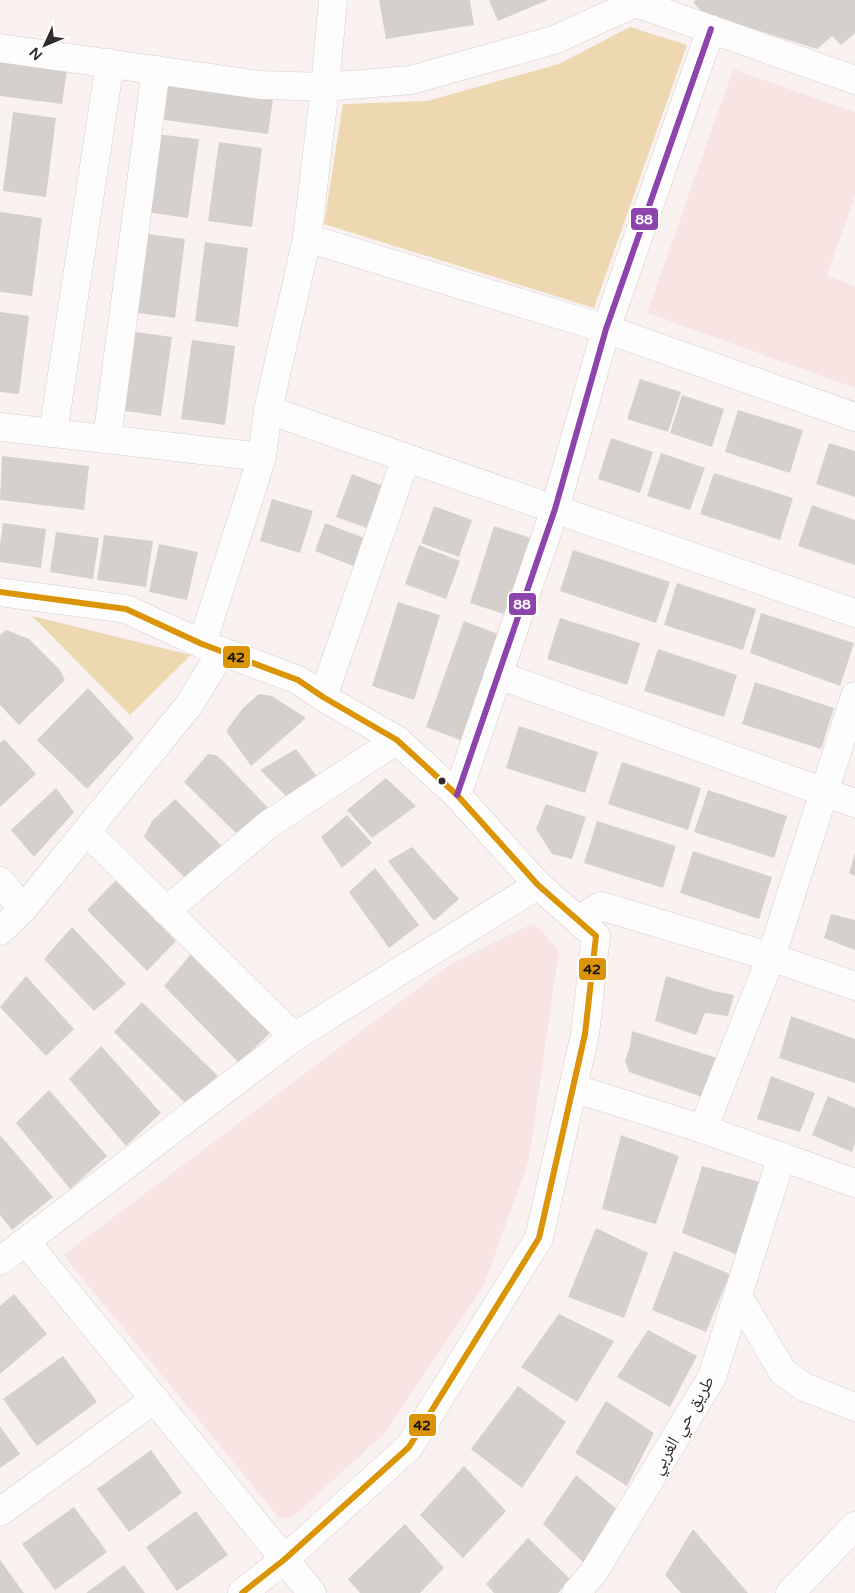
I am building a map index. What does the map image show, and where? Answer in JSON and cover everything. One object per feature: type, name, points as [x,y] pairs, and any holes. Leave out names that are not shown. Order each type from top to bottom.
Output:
[{"type":"street","points":[[0,931],[23,909],[189,705],[212,648],[262,457],[268,410],[307,238],[333,0]]},
{"type":"street","points":[[0,48],[261,85],[325,87],[411,80],[554,40],[639,1],[711,29],[855,80]]},
{"type":"street","points":[[457,795],[555,509],[606,329],[711,29]]},
{"type":"street","points":[[53,433],[110,63]]},
{"type":"street","points":[[106,439],[156,70]]},
{"type":"street","points":[[307,238],[606,329],[855,417]]},
{"type":"street","points":[[268,410],[855,613]]},
{"type":"street","points":[[0,427],[262,457]]},
{"type":"street","points":[[323,697],[406,458]]},
{"type":"street","points":[[0,592],[126,609],[212,648],[298,680],[323,697],[397,740],[457,795],[538,885],[596,936],[585,1034],[539,1238],[409,1447],[284,1559],[242,1593]]},
{"type":"street","points":[[498,675],[855,803]]},
{"type":"street","points":[[703,1128],[771,957],[855,696]]},
{"type":"street","points":[[166,911],[269,824],[397,740]]},
{"type":"street","points":[[86,831],[294,1037]]},
{"type":"street","points":[[0,881],[23,909]]},
{"type":"street","points":[[0,1261],[294,1037],[538,885]]},
{"type":"street","points":[[578,920],[601,906],[771,957],[855,986]]},
{"type":"street","points":[[573,1088],[703,1128],[855,1183]]},
{"type":"street","name":"طريق حي الغربي","points":[[576,1593],[594,1572],[712,1377],[782,1156]]},
{"type":"street","points":[[26,1242],[312,1593]]},
{"type":"street","points":[[738,1296],[783,1372],[804,1387],[855,1407]]},
{"type":"street","points":[[0,1512],[155,1399]]},
{"type":"street","points":[[790,1593],[855,1526]]},
{"type":"shaded area","points":[[630,27],[687,45],[594,308],[324,224],[343,104],[427,101],[559,64]]},
{"type":"shaded area","points":[[733,69],[855,112],[855,196],[827,276],[855,286],[855,388],[647,313]]},
{"type":"shaded area","points":[[32,616],[191,655],[130,715]]},
{"type":"shaded area","points":[[534,923],[559,950],[529,1160],[484,1285],[385,1433],[294,1516],[280,1519],[63,1255],[449,965]]},
{"type":"building","points":[[379,0],[470,0],[474,25],[386,39]]},
{"type":"building","points":[[489,0],[548,0],[498,21]]},
{"type":"building","points":[[696,0],[855,0],[855,33],[841,45],[832,36],[817,49],[703,13],[693,2]]},
{"type":"building","points":[[0,54],[68,63],[62,104],[0,96]]},
{"type":"building","points":[[163,78],[274,93],[268,134],[157,119]]},
{"type":"building","points":[[13,112],[56,118],[46,197],[3,191]]},
{"type":"building","points":[[156,134],[199,139],[188,218],[145,212]]},
{"type":"building","points":[[219,142],[262,148],[252,227],[208,221]]},
{"type":"building","points":[[0,212],[42,218],[32,296],[0,292]]},
{"type":"building","points":[[142,233],[185,239],[175,318],[131,312]]},
{"type":"building","points":[[205,242],[248,248],[238,327],[195,321]]},
{"type":"building","points":[[0,312],[29,316],[19,394],[0,392]]},
{"type":"building","points":[[128,331],[172,337],[161,416],[118,410]]},
{"type":"building","points":[[192,340],[235,346],[225,425],[181,419]]},
{"type":"building","points":[[640,379],[681,392],[668,432],[627,419]]},
{"type":"building","points":[[682,395],[724,409],[712,447],[670,433]]},
{"type":"building","points":[[738,410],[803,430],[790,473],[725,452]]},
{"type":"building","points":[[611,438],[653,452],[640,493],[598,479]]},
{"type":"building","points":[[829,443],[855,451],[855,497],[816,484]]},
{"type":"building","points":[[661,453],[705,468],[690,510],[647,496]]},
{"type":"building","points":[[2,456],[89,466],[84,510],[0,500]]},
{"type":"building","points":[[714,473],[793,498],[780,540],[700,514]]},
{"type":"building","points":[[352,474],[391,489],[375,531],[336,517]]},
{"type":"building","points":[[272,499],[313,511],[300,553],[260,541]]},
{"type":"building","points":[[812,505],[855,520],[855,565],[798,546]]},
{"type":"building","points":[[434,506],[472,520],[459,557],[421,543]]},
{"type":"building","points":[[3,523],[46,529],[41,568],[0,562]]},
{"type":"building","points":[[325,523],[367,539],[356,567],[315,551]]},
{"type":"building","points":[[494,526],[534,539],[510,616],[470,603]]},
{"type":"building","points":[[56,532],[99,538],[93,579],[50,572]]},
{"type":"building","points":[[104,535],[153,541],[146,587],[97,580]]},
{"type":"building","points":[[159,544],[198,552],[187,600],[149,592]]},
{"type":"building","points":[[419,545],[460,561],[446,599],[405,584]]},
{"type":"building","points":[[573,550],[670,582],[656,623],[560,591]]},
{"type":"building","points":[[677,583],[756,609],[743,650],[664,625]]},
{"type":"building","points":[[398,602],[440,615],[414,700],[372,686]]},
{"type":"building","points":[[761,613],[854,643],[840,686],[750,653]]},
{"type":"building","points":[[560,618],[640,643],[627,685],[547,659]]},
{"type":"building","points":[[464,621],[503,636],[465,742],[426,727]]},
{"type":"building","points":[[6,630],[29,639],[60,670],[65,680],[19,725],[0,705],[0,635]]},
{"type":"building","points":[[658,649],[737,675],[724,717],[644,691]]},
{"type":"building","points":[[755,682],[834,708],[821,749],[742,724]]},
{"type":"building","points":[[88,688],[134,738],[87,789],[37,740]]},
{"type":"building","points":[[259,694],[272,696],[306,718],[251,766],[226,731],[243,708]]},
{"type":"building","points":[[519,726],[598,752],[585,793],[506,768]]},
{"type":"building","points":[[4,739],[36,774],[0,807],[0,743]]},
{"type":"building","points":[[296,749],[322,783],[293,803],[260,770]]},
{"type":"building","points":[[208,754],[216,755],[224,762],[275,815],[243,840],[184,782]]},
{"type":"building","points":[[622,762],[701,788],[688,830],[608,804]]},
{"type":"building","points":[[386,778],[416,806],[372,838],[347,810]]},
{"type":"building","points":[[56,788],[74,812],[34,857],[11,830]]},
{"type":"building","points":[[708,790],[787,816],[774,858],[694,832]]},
{"type":"building","points":[[175,799],[228,852],[191,884],[144,837],[152,821]]},
{"type":"building","points":[[546,804],[586,817],[572,859],[552,854],[536,829]]},
{"type":"building","points":[[347,815],[372,843],[342,868],[321,837]]},
{"type":"building","points":[[597,821],[676,846],[663,888],[584,863]]},
{"type":"building","points":[[412,847],[459,899],[434,921],[388,861]]},
{"type":"building","points":[[693,851],[772,877],[759,919],[680,893]]},
{"type":"building","points":[[855,853],[855,876],[849,873]]},
{"type":"building","points":[[375,868],[419,925],[389,948],[349,892]]},
{"type":"building","points":[[117,879],[176,941],[147,971],[87,910]]},
{"type":"building","points":[[831,914],[855,920],[855,950],[824,938]]},
{"type":"building","points":[[72,927],[126,984],[94,1011],[44,959]]},
{"type":"building","points":[[192,953],[270,1033],[239,1063],[164,986]]},
{"type":"building","points":[[26,976],[74,1029],[46,1056],[0,1007]]},
{"type":"building","points":[[666,976],[714,991],[734,995],[728,1016],[705,1013],[696,1035],[655,1021]]},
{"type":"building","points":[[142,1002],[218,1076],[185,1103],[114,1032]]},
{"type":"building","points":[[791,1016],[855,1039],[855,1083],[779,1058]]},
{"type":"building","points":[[632,1031],[717,1058],[708,1099],[629,1072],[625,1061]]},
{"type":"building","points":[[101,1046],[161,1113],[126,1146],[69,1079]]},
{"type":"building","points":[[771,1076],[815,1093],[800,1132],[757,1119]]},
{"type":"building","points":[[49,1090],[107,1156],[70,1189],[16,1123]]},
{"type":"building","points":[[828,1096],[855,1108],[855,1143],[852,1152],[812,1135]]},
{"type":"building","points":[[0,1135],[53,1197],[12,1230],[0,1215]]},
{"type":"building","points":[[621,1135],[679,1156],[656,1224],[602,1209]]},
{"type":"building","points":[[702,1166],[760,1182],[738,1255],[682,1233]]},
{"type":"building","points":[[596,1228],[648,1253],[624,1318],[568,1297]]},
{"type":"building","points":[[674,1251],[730,1274],[706,1332],[652,1310]]},
{"type":"building","points":[[14,1294],[47,1334],[0,1374],[0,1306]]},
{"type":"building","points":[[559,1314],[614,1341],[577,1402],[521,1367]]},
{"type":"building","points":[[648,1330],[697,1356],[670,1407],[617,1377]]},
{"type":"building","points":[[63,1356],[97,1402],[37,1446],[3,1399]]},
{"type":"building","points":[[518,1386],[566,1422],[522,1488],[471,1449]]},
{"type":"building","points":[[606,1401],[654,1433],[627,1486],[575,1453]]},
{"type":"building","points":[[0,1426],[20,1454],[0,1468]]},
{"type":"building","points":[[151,1450],[182,1493],[129,1532],[97,1489]]},
{"type":"building","points":[[464,1466],[506,1511],[463,1558],[420,1515]]},
{"type":"building","points":[[576,1475],[620,1512],[584,1563],[543,1524]]},
{"type":"building","points":[[74,1507],[107,1552],[55,1590],[22,1544]]},
{"type":"building","points":[[196,1511],[228,1555],[177,1591],[146,1547]]},
{"type":"building","points":[[405,1524],[444,1568],[420,1593],[360,1593],[348,1579]]},
{"type":"building","points":[[693,1529],[748,1593],[681,1593],[665,1575]]},
{"type":"building","points":[[528,1538],[570,1579],[558,1593],[494,1593],[486,1584]]},
{"type":"building","points":[[0,1560],[24,1593],[0,1593]]},
{"type":"building","points":[[124,1565],[145,1593],[86,1593]]},
{"type":"transit line","name":"88","points":[[457,795],[555,509],[606,329],[711,29]]},
{"type":"transit line","name":"42","points":[[0,592],[126,609],[202,644],[298,680],[323,697],[397,740],[457,795],[538,885],[596,936],[585,1034],[539,1238],[409,1447],[285,1559],[242,1593]]}]
